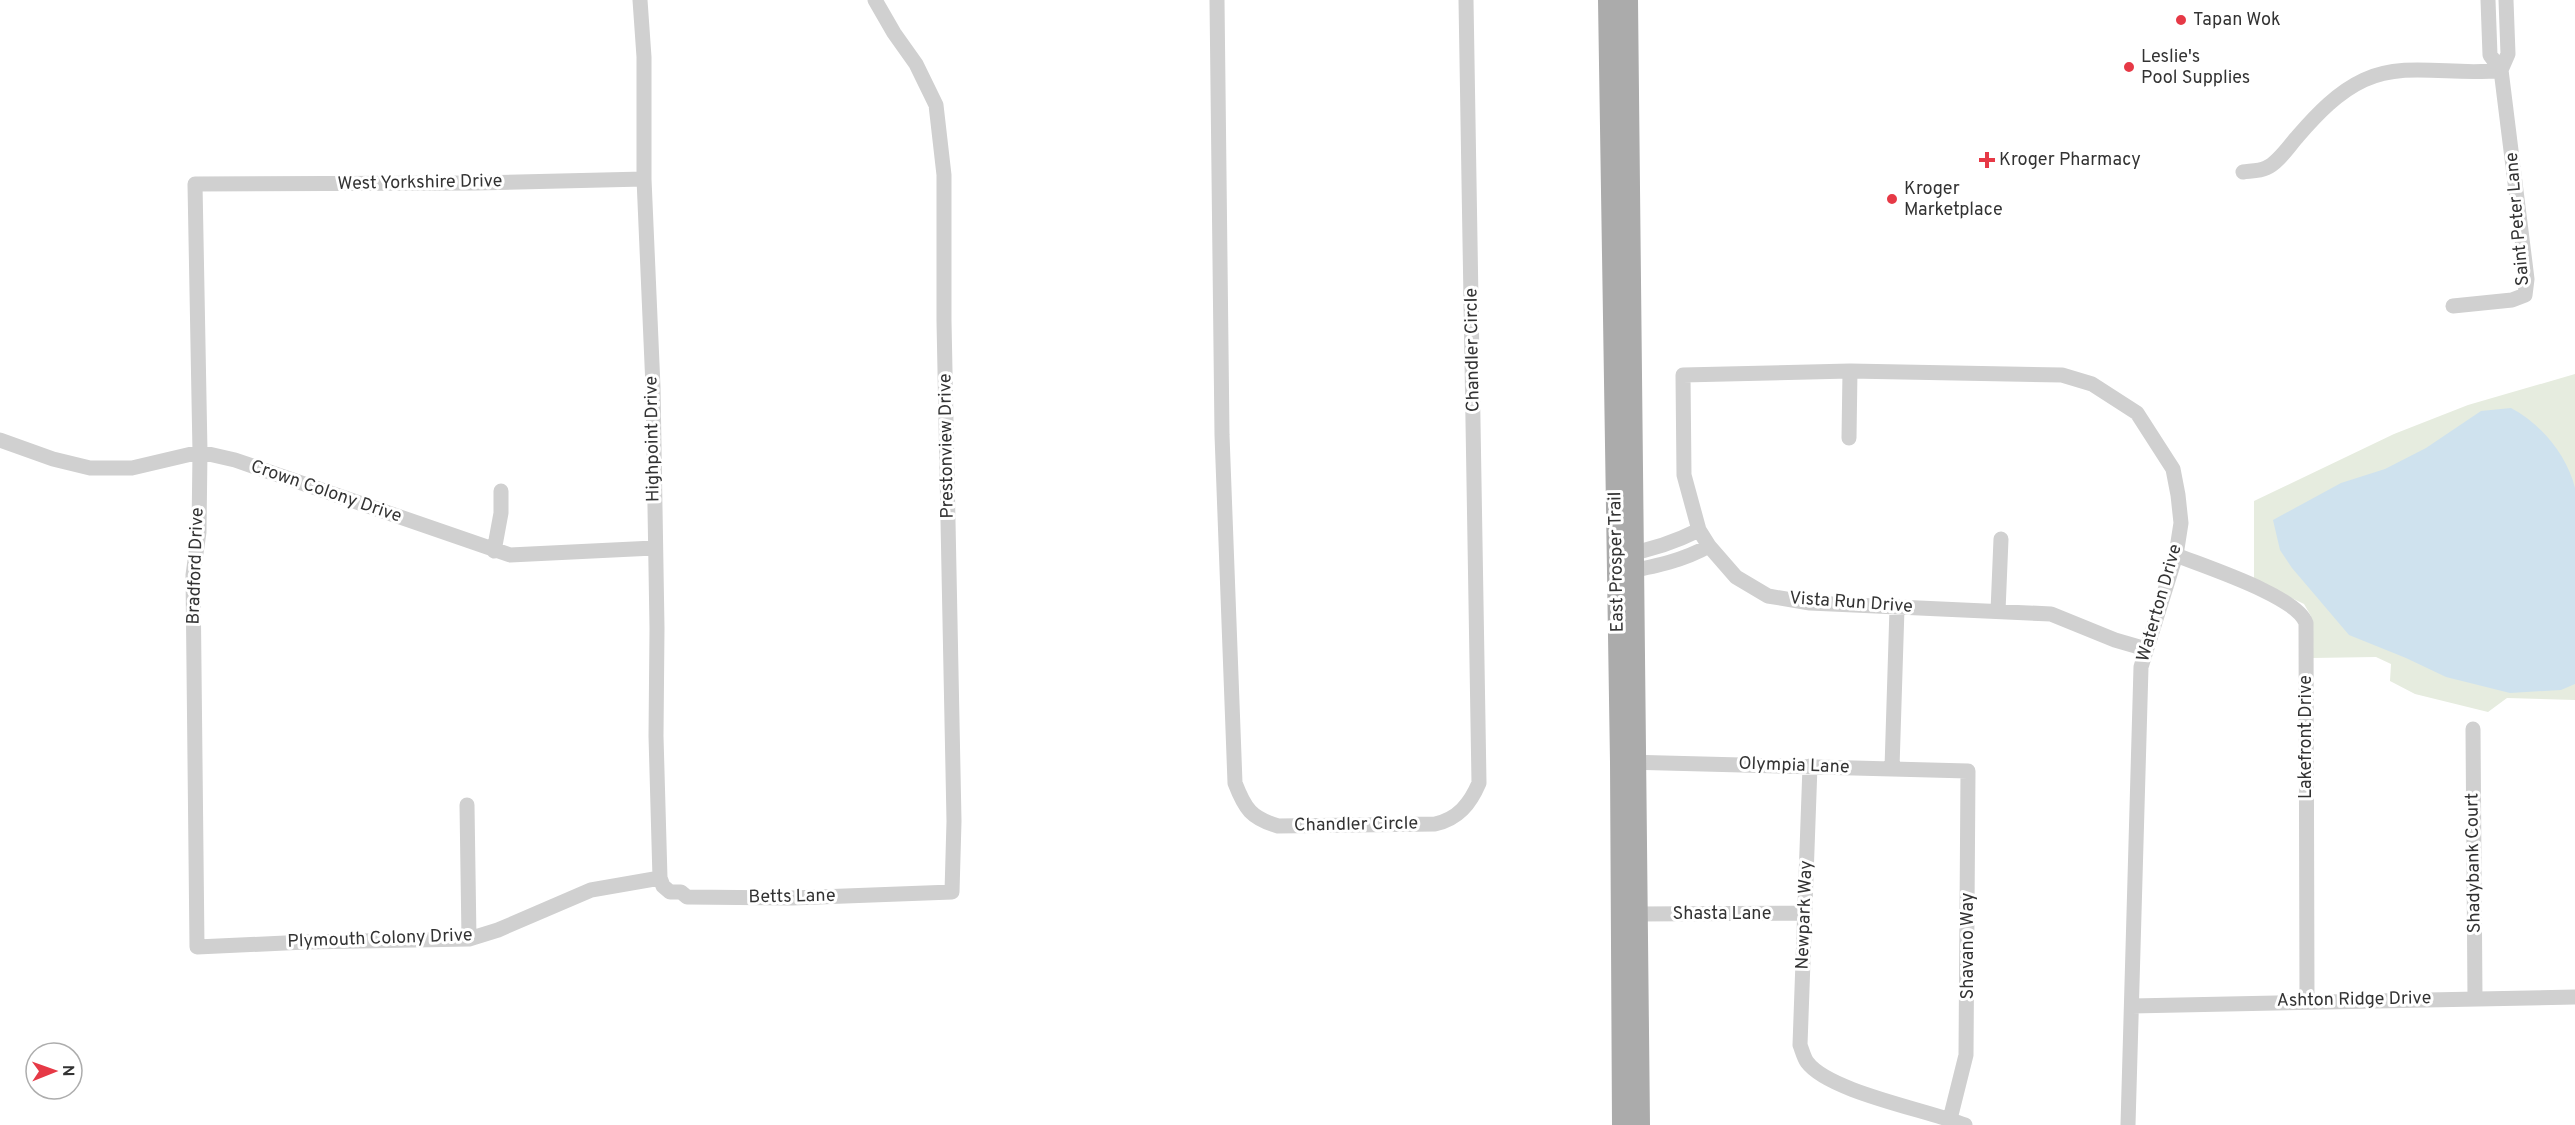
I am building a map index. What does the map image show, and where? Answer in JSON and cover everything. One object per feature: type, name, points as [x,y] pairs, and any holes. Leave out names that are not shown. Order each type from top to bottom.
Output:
[{"type":"main road","name":"East Prosper Trail","points":[[1608,0],[1609,94],[1626,563],[1629,762],[1622,1125]]},
{"type":"main road","name":"East Prosper Trail","points":[[1626,563],[1628,0]]},
{"type":"main road","points":[[1609,94],[1629,94]]},
{"type":"main road","name":"East Prosper Trail","points":[[1629,762],[1639,914],[1640,1125]]},
{"type":"street","name":"Highpoint Drive","points":[[640,0],[644,57],[644,179],[653,387],[660,878]]},
{"type":"street","name":"Prestonview Drive","points":[[875,0],[888,25],[916,64],[936,105],[944,175],[944,321],[954,821],[952,892],[935,893]]},
{"type":"street","name":"Chandler Circle","points":[[1216,0],[1222,423],[1234,783],[1250,814],[1278,826],[1435,824],[1454,817],[1468,805],[1479,783],[1466,0]]},
{"type":"street","name":"Saint Peter Lane","points":[[2453,306],[2512,300],[2525,295],[2528,279],[2501,70],[2490,55],[2488,0]]},
{"type":"street","name":"Saint Peter Lane","points":[[2501,70],[2508,54],[2506,0]]},
{"type":"street","points":[[2243,172],[2266,168],[2283,153],[2316,114],[2340,94],[2365,80],[2388,73],[2424,70],[2484,73],[2501,70]]},
{"type":"street","name":"West Yorkshire Drive","points":[[195,184],[475,183],[644,179]]},
{"type":"street","name":"Bradford Drive","points":[[195,184],[200,452],[199,532],[193,575],[197,947]]},
{"type":"street","points":[[1849,438],[1850,371]]},
{"type":"street","name":"Waterton Drive","points":[[1683,375],[1850,371],[2062,375],[2092,384],[2137,413],[2173,470],[2181,523],[2175,555],[2141,667],[2128,1125]]},
{"type":"street","name":"Vista Run Drive","points":[[1683,375],[1684,475],[1699,530],[1709,546],[1736,576],[1768,596],[1810,603],[2051,614],[2115,640],[2146,649]]},
{"type":"street","name":"Crown Colony Drive","points":[[0,440],[53,459],[90,468],[132,468],[200,452],[236,460],[510,555],[654,548]]},
{"type":"street","points":[[494,551],[501,513],[501,491]]},
{"type":"street","points":[[1626,563],[1699,530]]},
{"type":"street","points":[[1998,610],[2001,539]]},
{"type":"street","points":[[1626,563],[1686,558],[1709,546]]},
{"type":"street","name":"Lakefront Drive","points":[[2175,555],[2242,580],[2294,607],[2303,615],[2306,623],[2307,1001]]},
{"type":"street","points":[[1892,768],[1897,608]]},
{"type":"street","name":"Shadybank Court","points":[[2472,729],[2475,998]]},
{"type":"street","name":"Olympia Lane","points":[[1629,762],[1968,771]]},
{"type":"street","name":"Newpark Way","points":[[1810,766],[1800,1045],[1807,1062],[1823,1075],[1852,1090],[1957,1122]]},
{"type":"street","name":"Shavano Way","points":[[1957,1122],[1966,1055],[1968,771]]},
{"type":"street","points":[[467,806],[469,939]]},
{"type":"street","name":"Betts Lane","points":[[660,878],[663,886],[670,892],[681,892],[687,897],[792,898],[935,893]]},
{"type":"street","name":"Plymouth Colony Drive","points":[[197,947],[469,939],[498,930],[591,890],[660,878]]},
{"type":"street","name":"Shasta Lane","points":[[1639,914],[1805,913]]},
{"type":"street","name":"Ashton Ridge Drive","points":[[2132,1006],[2575,997]]},
{"type":"shaded area","points":[[2575,374],[2575,700],[2507,698],[2488,712],[2415,694],[2390,681],[2391,664],[2376,657],[2312,658],[2311,616],[2304,604],[2254,580],[2254,501],[2394,434],[2468,405]]},
{"type":"water","points":[[2511,408],[2533,423],[2559,452],[2575,488],[2575,684],[2561,690],[2510,693],[2446,677],[2349,635],[2292,568],[2280,550],[2273,520],[2341,483],[2385,469],[2426,448],[2481,411]]},
{"type":"place","name":"Tapan Wok","points":[[2181,20]]},
{"type":"place","name":"Leslie's Pool Supplies","points":[[2129,67]]},
{"type":"place","name":"Kroger Pharmacy","points":[[1987,160]]},
{"type":"place","name":"Kroger Marketplace","points":[[1892,199]]}]
